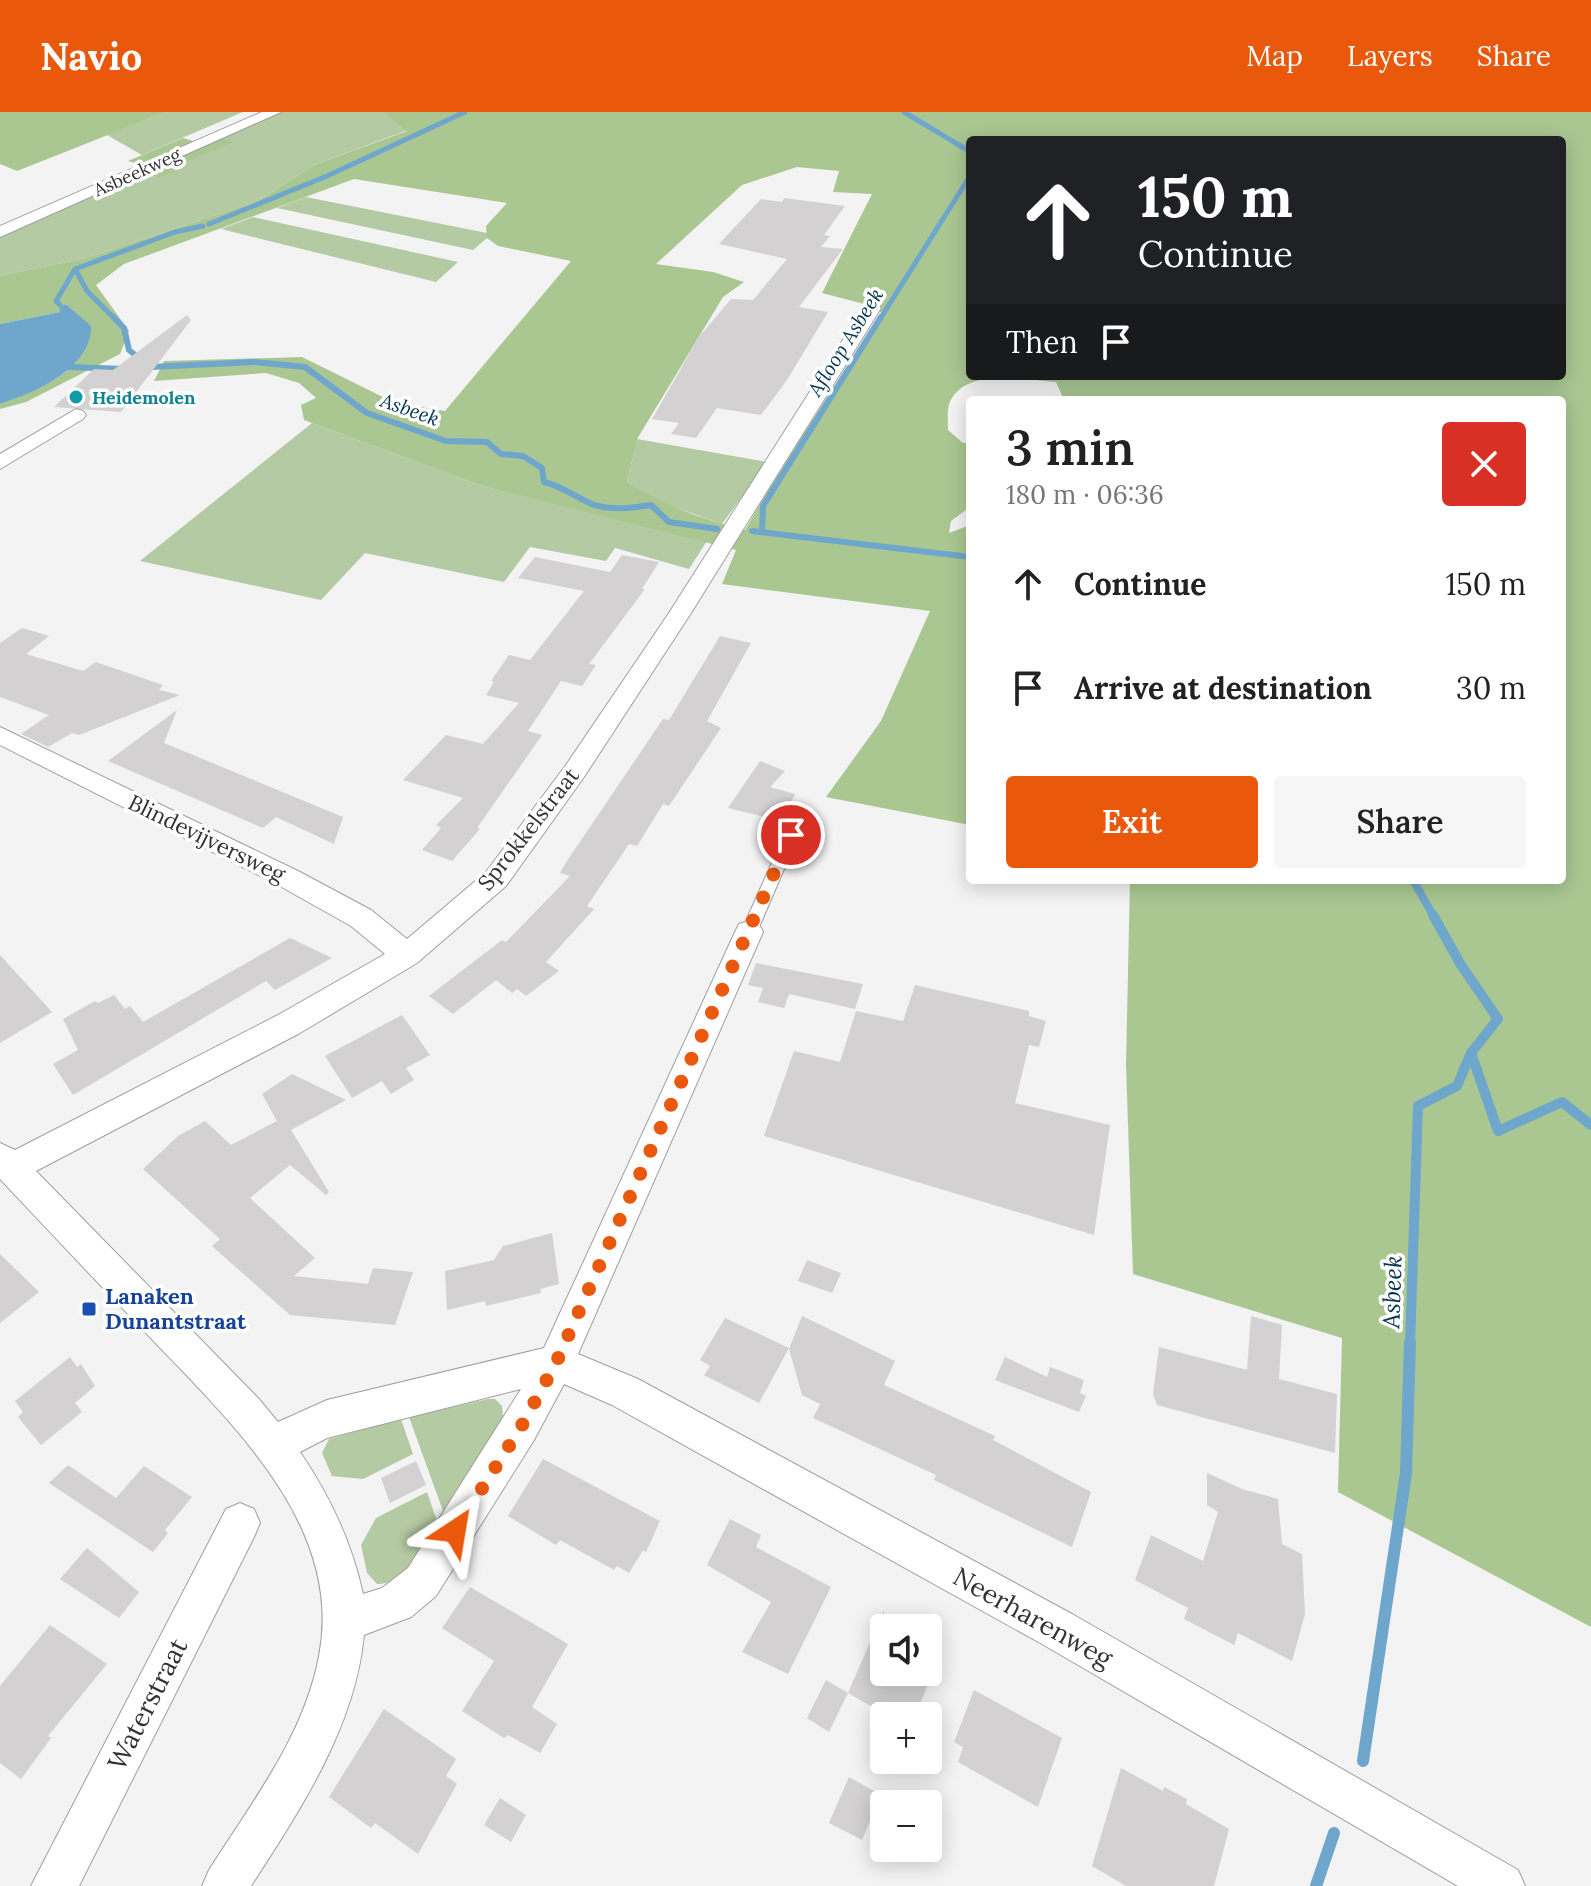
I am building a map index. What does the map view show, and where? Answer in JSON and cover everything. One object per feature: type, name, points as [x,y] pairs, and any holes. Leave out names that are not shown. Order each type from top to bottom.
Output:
[{"type":"street","name":"Asbeekweg","points":[[0,232],[274,112]]},
{"type":"street","name":"Sprokkelstraat","points":[[6,1163],[289,1024],[407,955],[496,879],[575,771],[680,613],[872,308]]},
{"type":"street","points":[[0,463],[76,415]]},
{"type":"street","name":"Blindevijversweg","points":[[0,735],[288,878],[361,918],[407,955]]},
{"type":"street","points":[[345,1620],[409,1597],[422,1582],[521,1427],[556,1363],[749,932]]},
{"type":"street","points":[[6,1163],[275,1446],[301,1484],[330,1549],[345,1620],[341,1656],[329,1699],[307,1752],[225,1886]]},
{"type":"street","points":[[275,1446],[306,1427],[327,1419],[556,1363]]},
{"type":"street","name":"Neerharenweg","points":[[556,1363],[625,1392],[1043,1621],[1502,1886]]},
{"type":"street","name":"Waterstraat","points":[[54,1886],[240,1523]]},
{"type":"lane","points":[[749,932],[802,811]]},
{"type":"green space","points":[[0,112],[166,112],[17,171],[0,164]]},
{"type":"green space","points":[[166,112],[243,112],[142,155],[107,135]]},
{"type":"green space","points":[[282,112],[383,112],[408,130],[314,165],[258,201],[86,258],[0,276],[0,235],[142,173],[159,178],[173,172],[168,169],[232,142],[222,138]]},
{"type":"green space","points":[[383,112],[1591,112],[1591,1627],[1338,1492],[1342,1338],[1133,1274],[1126,1064],[1130,884],[1566,884],[1566,396],[1062,396],[1056,382],[1034,380],[1566,380],[1566,136],[966,136],[966,380],[982,380],[968,384],[957,392],[949,404],[948,430],[966,443],[966,510],[951,521],[949,533],[966,527],[966,824],[826,797],[881,721],[930,611],[722,584],[736,550],[482,486],[304,420],[301,405],[316,398],[299,383],[266,373],[154,381],[164,361],[302,357],[395,403],[445,411],[571,261],[498,246],[487,238],[486,226],[507,203],[354,179],[124,264],[96,285],[129,331],[120,354],[26,402],[0,409],[0,404],[44,386],[71,367],[82,355],[90,326],[67,305],[60,312],[0,324],[0,276],[86,258],[258,201],[314,165],[407,131]],"holes":[[[797,167],[839,171],[833,192],[872,194],[822,293],[868,305],[882,313],[778,473],[745,530],[684,511],[627,482],[637,439],[723,297],[744,282],[713,272],[656,264],[742,185]]]},
{"type":"green space","points":[[183,138],[206,145],[222,138],[234,142],[169,169],[175,172],[159,178],[142,173],[151,168],[128,161]]},
{"type":"green space","points":[[306,197],[487,233],[487,238],[473,250],[277,208]]},
{"type":"green space","points":[[253,217],[458,262],[436,282],[221,229]]},
{"type":"green space","points":[[312,423],[482,486],[707,541],[689,569],[615,548],[606,561],[530,547],[504,582],[365,553],[321,600],[140,561]]},
{"type":"green space","points":[[637,439],[767,462],[722,524],[657,501],[627,482]]},
{"type":"green space","points":[[495,1399],[502,1406],[503,1417],[443,1511],[409,1417]]},
{"type":"green space","points":[[401,1419],[413,1454],[363,1479],[332,1476],[322,1453],[329,1439]]},
{"type":"green space","points":[[427,1492],[437,1521],[405,1570],[387,1583],[377,1584],[367,1573],[361,1545],[376,1518]]},
{"type":"water","points":[[60,305],[67,305],[91,326],[89,341],[82,355],[72,367],[44,386],[0,404],[0,324],[60,312]]},
{"type":"building","points":[[784,198],[845,206],[824,235],[830,236],[821,247],[843,249],[799,307],[828,312],[787,380],[761,415],[717,408],[696,438],[671,434],[679,423],[652,419],[699,337],[731,299],[753,300],[787,259],[719,244],[761,199],[782,202]]},
{"type":"building","points":[[187,315],[191,320],[121,412],[54,407],[94,369],[113,370]]},
{"type":"building","points":[[622,555],[659,562],[642,589],[645,589],[589,664],[596,665],[582,686],[561,681],[528,731],[542,735],[477,828],[480,829],[452,861],[422,850],[441,828],[436,825],[463,798],[403,780],[446,735],[483,744],[519,703],[486,695],[494,682],[491,681],[509,655],[530,660],[584,591],[518,578],[535,557],[610,572]]},
{"type":"building","points":[[22,628],[49,636],[26,654],[83,671],[96,662],[163,685],[159,690],[180,695],[79,735],[72,733],[48,747],[21,734],[49,715],[0,697],[0,643]]},
{"type":"building","points":[[720,636],[751,643],[707,721],[721,728],[669,806],[663,804],[637,846],[629,844],[587,906],[594,909],[546,962],[559,971],[526,996],[517,989],[512,993],[496,980],[453,1014],[429,996],[502,940],[506,942],[570,876],[560,873],[567,861],[663,719],[669,720]]},
{"type":"building","points":[[177,710],[164,743],[343,817],[334,844],[276,817],[263,828],[108,761]]},
{"type":"building","points":[[760,761],[785,771],[770,787],[795,794],[782,821],[728,808]]},
{"type":"building","points":[[290,938],[332,958],[275,990],[266,981],[73,1095],[53,1064],[78,1050],[63,1019],[95,1001],[98,1003],[114,995],[125,1009],[130,1006],[143,1022]]},
{"type":"building","points":[[0,955],[52,1012],[0,1043]]},
{"type":"building","points":[[756,963],[863,984],[855,1009],[789,994],[784,1008],[758,1002],[763,988],[748,985]]},
{"type":"building","points":[[915,985],[1029,1011],[1029,1016],[1046,1021],[1039,1047],[1029,1045],[1015,1103],[1110,1125],[1094,1235],[764,1136],[794,1051],[840,1062],[856,1011],[903,1021]]},
{"type":"building","points":[[402,1015],[430,1055],[406,1068],[414,1080],[391,1094],[382,1081],[352,1098],[325,1056]]},
{"type":"building","points":[[292,1074],[346,1100],[291,1130],[329,1192],[326,1195],[290,1165],[250,1198],[315,1258],[294,1276],[368,1284],[373,1268],[413,1272],[395,1325],[290,1315],[212,1246],[220,1239],[143,1169],[178,1136],[205,1121],[231,1145],[277,1121],[262,1094]]},
{"type":"building","points":[[552,1233],[559,1284],[540,1289],[541,1293],[486,1306],[485,1301],[447,1310],[445,1271],[494,1260],[503,1246]]},
{"type":"building","points":[[0,1254],[39,1292],[0,1323]]},
{"type":"building","points":[[807,1260],[841,1273],[832,1293],[798,1281]]},
{"type":"building","points":[[802,1316],[895,1361],[884,1385],[995,1436],[993,1440],[1091,1492],[1072,1547],[934,1480],[936,1475],[813,1418],[820,1404],[802,1395],[789,1349]]},
{"type":"building","points":[[1251,1316],[1282,1325],[1279,1379],[1337,1394],[1335,1453],[1157,1405],[1153,1394],[1159,1347],[1247,1370]]},
{"type":"building","points":[[725,1318],[789,1348],[759,1403],[704,1375],[710,1366],[700,1360]]},
{"type":"building","points":[[70,1357],[77,1367],[81,1364],[95,1386],[75,1403],[82,1412],[41,1445],[18,1417],[23,1412],[15,1401]]},
{"type":"building","points":[[1005,1357],[1047,1377],[1050,1367],[1084,1380],[1080,1393],[1086,1396],[1079,1412],[995,1380]]},
{"type":"building","points":[[543,1459],[660,1521],[646,1552],[643,1550],[629,1573],[617,1566],[614,1570],[560,1540],[556,1545],[508,1516]]},
{"type":"building","points":[[416,1461],[426,1485],[390,1503],[381,1478]]},
{"type":"building","points":[[68,1465],[116,1498],[144,1466],[192,1497],[165,1530],[168,1533],[153,1552],[49,1483]]},
{"type":"building","points":[[1207,1473],[1242,1489],[1278,1499],[1282,1544],[1302,1554],[1305,1614],[1292,1661],[1238,1633],[1234,1645],[1184,1619],[1188,1608],[1135,1580],[1151,1535],[1203,1561],[1218,1512],[1207,1505]]},
{"type":"building","points":[[730,1519],[761,1535],[756,1547],[831,1587],[788,1674],[742,1652],[771,1602],[707,1565]]},
{"type":"building","points":[[87,1548],[139,1592],[119,1618],[60,1579]]},
{"type":"building","points":[[470,1587],[568,1644],[532,1707],[557,1724],[540,1753],[508,1735],[504,1738],[462,1711],[494,1661],[442,1628]]},
{"type":"building","points":[[50,1625],[107,1664],[48,1736],[51,1738],[21,1779],[0,1763],[0,1686]]},
{"type":"building","points":[[870,1642],[870,1686],[927,1686],[921,1702],[870,1702],[870,1706],[848,1693]]},
{"type":"building","points":[[826,1680],[848,1693],[829,1732],[807,1718]]},
{"type":"building","points":[[974,1690],[1062,1738],[1038,1807],[958,1762],[963,1747],[954,1742]]},
{"type":"building","points":[[384,1709],[456,1759],[446,1776],[457,1784],[418,1854],[375,1823],[371,1828],[329,1797]]},
{"type":"building","points":[[1121,1768],[1163,1791],[1164,1787],[1187,1799],[1186,1804],[1229,1829],[1214,1886],[1126,1886],[1092,1866]]},
{"type":"building","points":[[849,1777],[872,1790],[870,1821],[862,1840],[829,1823]]},
{"type":"building","points":[[500,1798],[526,1815],[511,1842],[484,1825]]},
{"type":"waterway","name":"Asbeek","points":[[209,224],[327,176],[465,112]]},
{"type":"waterway","name":"Afloop Asbeek","points":[[904,112],[966,149]]},
{"type":"waterway","name":"Afloop Asbeek","points":[[880,319],[966,182]]},
{"type":"waterway","name":"Asbeek","points":[[75,269],[175,232],[203,226]]},
{"type":"waterway","name":"Asbeek","points":[[60,305],[56,301],[75,269]]},
{"type":"waterway","name":"Asbeek","points":[[75,269],[87,291],[124,328],[129,350],[150,367],[255,362],[305,367],[367,413],[446,441],[487,442],[501,454],[523,456],[542,468],[544,482],[592,504],[614,508],[651,505],[669,522],[717,529]]},
{"type":"waterway","name":"Afloop Asbeek","points":[[762,532],[763,506],[881,317]]},
{"type":"waterway","points":[[69,367],[126,369]]},
{"type":"waterway","name":"Asbeek","points":[[752,531],[966,557]]},
{"type":"waterway","name":"Asbeek","points":[[1415,884],[1434,917]]},
{"type":"waterway","name":"Asbeek","points":[[1433,915],[1461,965],[1498,1019],[1471,1053]]},
{"type":"waterway","name":"Asbeek","points":[[1410,1344],[1418,1106],[1457,1086],[1471,1053]]},
{"type":"waterway","points":[[1471,1053],[1498,1131],[1562,1102],[1591,1125]]},
{"type":"waterway","name":"Asbeek","points":[[1363,1761],[1406,1473],[1410,1342]]},
{"type":"waterway","name":"Asbeek","points":[[1316,1886],[1334,1833]]},
{"type":"place","name":"Heidemolen","points":[[76,397]]},
{"type":"place","name":"Lanaken Dunantstraat","points":[[89,1309]]},
{"type":"route","points":[[455,1531],[521,1427],[556,1363],[791,835]]}]
